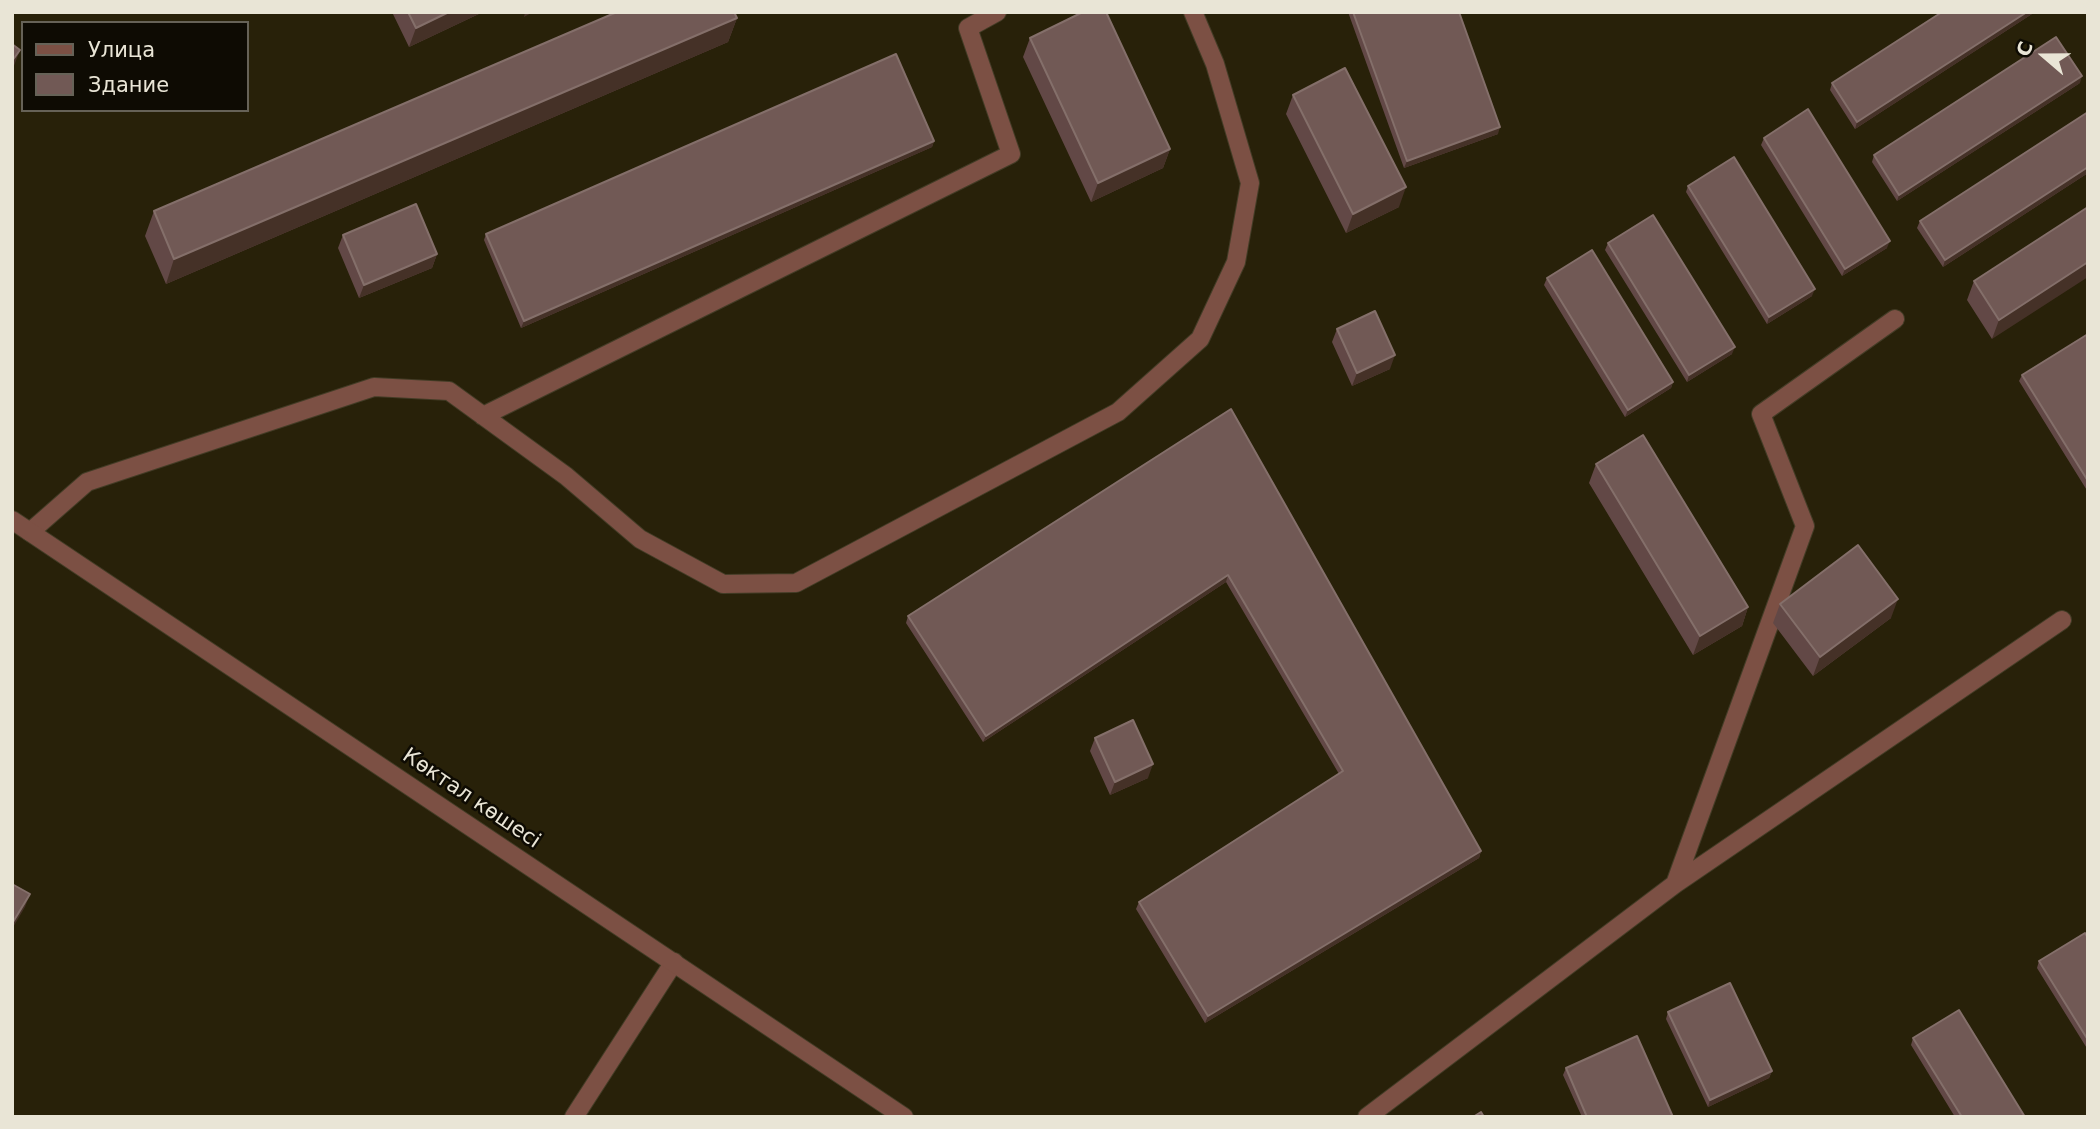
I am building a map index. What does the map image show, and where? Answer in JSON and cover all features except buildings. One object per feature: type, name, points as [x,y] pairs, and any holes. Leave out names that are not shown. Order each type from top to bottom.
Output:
[{"type":"street","points":[[483,416],[1011,154],[968,28],[997,12]]},
{"type":"street","points":[[30,532],[87,482],[374,387],[449,391],[566,476],[640,539],[723,584],[796,583],[1118,412],[1200,339],[1237,261],[1250,183],[1215,64],[1193,12]]},
{"type":"street","points":[[1675,884],[1805,526],[1761,414],[1895,319]]},
{"type":"street","name":"Көктал көшесі","points":[[12,520],[904,1117]]},
{"type":"street","points":[[1367,1117],[1675,884],[2062,620]]},
{"type":"street","points":[[574,1117],[674,962]]}]
